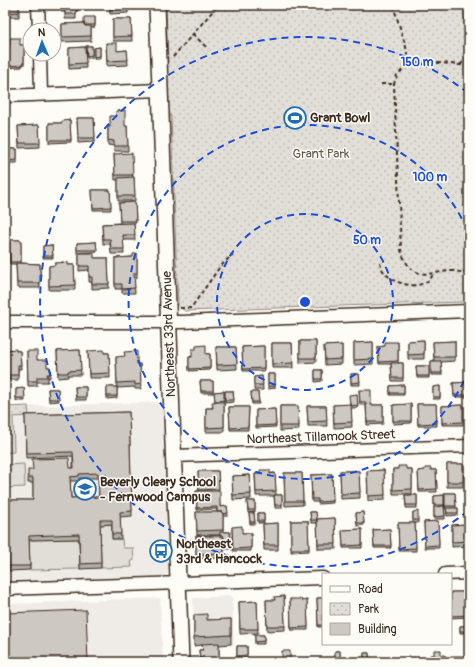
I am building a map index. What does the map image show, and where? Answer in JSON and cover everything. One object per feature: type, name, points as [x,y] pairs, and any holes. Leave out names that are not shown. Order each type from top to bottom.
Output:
[{"type":"main road","name":"Northeast 33rd Avenue","points":[[157,5],[181,662]]},
{"type":"street","points":[[38,5],[39,22]]},
{"type":"street","points":[[40,62],[41,94]]},
{"type":"street","points":[[5,96],[160,90]]},
{"type":"street","points":[[5,322],[168,322],[469,312]]},
{"type":"street","name":"Northeast Tillamook Street","points":[[173,456],[469,446]]},
{"type":"street","points":[[452,574],[469,573]]},
{"type":"street","points":[[5,589],[322,578]]},
{"type":"path","points":[[172,58],[218,5]]},
{"type":"path","points":[[393,5],[406,47],[408,64]]},
{"type":"path","points":[[193,34],[208,49]]},
{"type":"path","points":[[460,65],[469,56]]},
{"type":"path","points":[[469,66],[441,63],[408,64],[397,75],[394,84],[401,250],[405,263],[411,268],[424,274],[433,274],[446,271],[469,272]]},
{"type":"path","points":[[381,84],[394,84]]},
{"type":"path","points":[[180,308],[191,308],[219,268],[233,254]]},
{"type":"path","points":[[380,262],[382,271],[385,274],[392,279],[406,284],[420,284],[430,280],[433,274]]},
{"type":"path","points":[[460,272],[469,276]]},
{"type":"shaded area","points":[[464,5],[469,5],[469,77],[466,77]]},
{"type":"shaded area","name":"Beverly Cleary School - Fernwood Campus","points":[[162,402],[167,574],[163,576],[5,581],[5,407]]},
{"type":"shaded area","points":[[232,596],[234,645],[195,646],[193,598]]},
{"type":"shaded area","points":[[160,598],[163,662],[5,662],[5,604]]},
{"type":"green space","name":"Grant Park","points":[[166,5],[464,5],[466,77],[469,77],[469,300],[464,302],[185,311],[178,306],[171,117],[167,108],[166,67],[168,63]]},
{"type":"green space","points":[[28,406],[29,416],[13,417],[14,452],[5,453],[5,407]]},
{"type":"green space","points":[[24,464],[25,487],[5,488],[5,465]]},
{"type":"green space","points":[[112,524],[112,539],[122,539],[123,548],[133,548],[134,560],[131,562],[132,567],[101,568],[100,525]]},
{"type":"green space","points":[[79,539],[80,569],[30,570],[29,540]]},
{"type":"building","points":[[5,5],[19,5],[19,12],[5,13]]},
{"type":"building","points":[[61,5],[78,5],[78,7],[76,7],[76,14],[65,14],[65,7],[61,7]]},
{"type":"building","points":[[109,5],[127,5],[128,9],[110,9]]},
{"type":"building","points":[[84,17],[95,17],[95,25],[84,25]]},
{"type":"building","points":[[113,19],[131,19],[132,36],[113,37]]},
{"type":"building","points":[[84,23],[85,26],[91,26],[91,36],[62,37],[62,24]]},
{"type":"building","points":[[10,38],[20,38],[20,45],[22,45],[22,62],[24,62],[22,65],[5,66],[5,45],[10,45]]},
{"type":"building","points":[[106,43],[117,43],[117,51],[127,50],[128,60],[107,61]]},
{"type":"building","points":[[86,46],[92,46],[92,55],[87,56]]},
{"type":"building","points":[[85,47],[86,63],[69,64],[69,48]]},
{"type":"building","points":[[100,47],[100,56],[94,57],[94,48]]},
{"type":"building","points":[[125,110],[125,126],[127,126],[128,146],[114,146],[114,141],[108,140],[110,116],[116,116],[116,111]]},
{"type":"building","points":[[77,118],[94,118],[95,138],[78,138]]},
{"type":"building","points":[[70,120],[71,140],[49,140],[49,123],[62,123],[62,121]]},
{"type":"building","points":[[39,125],[40,143],[19,143],[18,126]]},
{"type":"building","points":[[5,149],[17,149],[17,160],[6,161]]},
{"type":"building","points":[[132,153],[133,175],[115,175],[114,154]]},
{"type":"building","points":[[134,177],[135,196],[118,196],[118,178]]},
{"type":"building","points":[[92,190],[110,190],[111,207],[93,208]]},
{"type":"building","points":[[135,202],[136,221],[120,221],[119,203]]},
{"type":"building","points":[[134,223],[135,235],[123,235],[124,249],[111,249],[110,239],[103,239],[102,224]]},
{"type":"building","points":[[9,240],[21,240],[21,262],[10,262]]},
{"type":"building","points":[[96,242],[97,250],[77,250],[77,243]]},
{"type":"building","points":[[52,245],[53,256],[43,256],[43,246]]},
{"type":"building","points":[[79,253],[94,253],[94,258],[108,258],[109,284],[92,284],[92,277],[89,277],[89,266],[79,266]]},
{"type":"building","points":[[137,253],[137,273],[134,273],[135,288],[122,289],[122,284],[115,284],[115,258],[133,257],[133,254]]},
{"type":"building","points":[[68,262],[68,265],[74,265],[75,285],[49,286],[49,266],[55,265],[55,263]]},
{"type":"building","points":[[16,263],[40,264],[40,283],[17,283]]},
{"type":"building","points":[[7,265],[8,282],[5,282],[5,266]]},
{"type":"building","points":[[424,340],[424,354],[408,355],[408,341]]},
{"type":"building","points":[[300,341],[316,341],[316,358],[300,358]]},
{"type":"building","points":[[455,341],[455,357],[434,357],[433,342]]},
{"type":"building","points":[[373,342],[373,359],[354,360],[354,343]]},
{"type":"building","points":[[385,342],[398,342],[398,361],[379,362],[378,347],[385,346]]},
{"type":"building","points":[[272,343],[292,343],[293,363],[272,364]]},
{"type":"building","points":[[206,345],[206,354],[210,354],[210,368],[189,369],[189,357],[192,357],[192,349],[196,349],[196,346]]},
{"type":"building","points":[[342,345],[342,359],[325,360],[324,346]]},
{"type":"building","points":[[264,346],[264,368],[243,369],[242,347]]},
{"type":"building","points":[[216,347],[236,347],[237,364],[217,365]]},
{"type":"building","points":[[16,349],[16,351],[20,351],[21,365],[18,365],[18,375],[5,375],[5,350]]},
{"type":"building","points":[[80,350],[81,370],[68,371],[68,373],[58,373],[57,351]]},
{"type":"building","points":[[104,350],[104,353],[109,353],[110,373],[89,374],[88,351]]},
{"type":"building","points":[[27,351],[37,351],[37,360],[47,360],[47,367],[50,367],[50,374],[47,374],[48,377],[37,377],[37,381],[28,381]]},
{"type":"building","points":[[137,351],[137,364],[140,364],[141,384],[135,385],[135,382],[117,383],[116,357],[125,356],[124,352]]},
{"type":"building","points":[[431,361],[441,361],[442,373],[431,373]]},
{"type":"building","points":[[391,363],[403,363],[403,378],[392,378]]},
{"type":"building","points":[[416,366],[429,366],[429,376],[417,376]]},
{"type":"building","points":[[315,370],[322,370],[322,379],[315,379]]},
{"type":"building","points":[[268,374],[275,374],[275,386],[268,386]]},
{"type":"building","points":[[351,374],[359,374],[360,382],[351,383]]},
{"type":"building","points":[[262,376],[263,385],[254,385],[254,377]]},
{"type":"building","points":[[200,381],[213,381],[213,391],[201,391]]},
{"type":"building","points":[[469,382],[469,395],[454,395],[453,383]]},
{"type":"building","points":[[404,385],[404,393],[390,393],[390,386]]},
{"type":"building","points":[[440,386],[440,397],[433,397],[433,387]]},
{"type":"building","points":[[75,387],[86,387],[86,397],[76,397]]},
{"type":"building","points":[[107,387],[117,387],[117,396],[107,396]]},
{"type":"building","points":[[24,388],[25,398],[16,398],[16,389]]},
{"type":"building","points":[[48,389],[58,389],[59,399],[49,399]]},
{"type":"building","points":[[359,390],[371,390],[371,405],[383,405],[383,422],[367,422],[366,402],[360,402]]},
{"type":"building","points":[[224,391],[224,400],[215,401],[214,392]]},
{"type":"building","points":[[225,391],[233,391],[234,400],[225,400]]},
{"type":"building","points":[[251,392],[258,392],[259,402],[252,402]]},
{"type":"building","points":[[357,394],[358,405],[351,406],[349,395]]},
{"type":"building","points":[[212,402],[224,402],[224,427],[206,428],[206,408],[213,408]]},
{"type":"building","points":[[351,404],[352,422],[334,423],[333,405]]},
{"type":"building","points":[[411,404],[411,421],[393,421],[393,405]]},
{"type":"building","points":[[417,404],[436,404],[437,423],[418,424]]},
{"type":"building","points":[[463,405],[463,422],[442,423],[442,406]]},
{"type":"building","points":[[280,406],[298,406],[299,426],[280,426]]},
{"type":"building","points":[[307,406],[326,406],[327,421],[308,422]]},
{"type":"building","points":[[229,407],[249,407],[248,427],[230,428]]},
{"type":"building","points":[[275,409],[276,425],[256,426],[256,410]]},
{"type":"building","points":[[129,412],[132,511],[120,512],[121,534],[112,534],[112,520],[100,520],[101,563],[80,564],[79,534],[29,536],[30,566],[9,566],[7,523],[5,523],[5,500],[33,500],[33,478],[28,478],[28,470],[33,470],[32,459],[69,458],[70,468],[74,468],[73,452],[26,453],[25,415]],"holes":[[[98,473],[99,497],[71,498],[70,477],[79,476],[79,474]]]},
{"type":"building","points":[[447,464],[463,464],[463,482],[447,482]]},
{"type":"building","points":[[398,466],[406,466],[406,469],[412,469],[412,489],[393,490],[393,469],[398,469]]},
{"type":"building","points":[[425,468],[436,470],[437,489],[419,490],[418,471],[425,470]]},
{"type":"building","points":[[260,470],[270,470],[270,474],[275,473],[276,491],[256,492],[255,474],[260,474]]},
{"type":"building","points":[[384,470],[385,495],[368,496],[367,471]]},
{"type":"building","points":[[198,471],[218,471],[219,489],[199,490]]},
{"type":"building","points":[[340,471],[359,471],[360,493],[341,494]]},
{"type":"building","points":[[284,473],[302,473],[303,501],[285,501]]},
{"type":"building","points":[[332,474],[333,501],[318,502],[318,499],[312,499],[311,475]]},
{"type":"building","points":[[250,475],[251,494],[233,495],[232,476]]},
{"type":"building","points":[[196,491],[220,491],[220,507],[227,506],[228,513],[223,514],[223,512],[217,512],[217,507],[197,508]]},
{"type":"building","points":[[445,493],[455,493],[456,506],[445,506]]},
{"type":"building","points":[[274,495],[282,495],[282,505],[275,505]]},
{"type":"building","points":[[405,495],[417,495],[417,505],[406,505]]},
{"type":"building","points":[[444,495],[444,505],[434,505],[434,496]]},
{"type":"building","points":[[247,501],[255,501],[255,510],[248,510]]},
{"type":"building","points":[[444,506],[445,516],[434,517],[434,507]]},
{"type":"building","points":[[446,508],[458,508],[458,513],[447,513]]},
{"type":"building","points":[[418,511],[418,520],[413,520],[413,512]]},
{"type":"building","points":[[196,512],[223,512],[223,530],[197,531]]},
{"type":"building","points":[[310,512],[316,512],[317,520],[311,520]]},
{"type":"building","points":[[363,512],[364,523],[357,523],[356,513]]},
{"type":"building","points":[[249,513],[254,513],[255,522],[250,522]]},
{"type":"building","points":[[258,513],[264,513],[264,521],[258,521]]},
{"type":"building","points":[[335,518],[336,544],[318,544],[317,519]]},
{"type":"building","points":[[291,521],[308,521],[309,549],[291,549]]},
{"type":"building","points":[[438,521],[439,545],[425,546],[424,522]]},
{"type":"building","points":[[278,523],[278,545],[264,545],[263,524]]},
{"type":"building","points":[[398,523],[415,523],[416,548],[399,549]]},
{"type":"building","points":[[467,524],[468,541],[452,542],[452,525]]},
{"type":"building","points":[[242,526],[242,533],[251,533],[251,548],[233,549],[232,527]]},
{"type":"building","points":[[362,529],[362,545],[343,546],[342,530]]},
{"type":"building","points":[[390,529],[391,546],[374,546],[373,530]]},
{"type":"building","points":[[220,532],[230,532],[231,546],[225,547],[224,537],[220,536]]},
{"type":"building","points":[[196,536],[223,536],[224,553],[196,554]]},
{"type":"building","points":[[452,592],[469,592],[469,615],[452,616]]},
{"type":"building","points":[[284,596],[285,626],[267,626],[266,600],[275,600],[274,597]]},
{"type":"building","points":[[317,598],[322,598],[322,625],[318,625]]},
{"type":"building","points":[[290,599],[301,599],[302,601],[307,600],[308,627],[291,628]]},
{"type":"building","points":[[257,601],[258,629],[240,629],[239,602]]},
{"type":"building","points":[[86,610],[88,662],[5,662],[5,613]]},
{"type":"building","points":[[207,614],[207,620],[231,619],[231,635],[194,637],[194,615]]},
{"type":"building","points":[[460,626],[469,626],[469,631],[460,631]]},
{"type":"building","points":[[255,635],[264,635],[264,641],[255,642]]},
{"type":"building","points":[[219,643],[219,662],[203,662],[203,658],[200,658],[199,650],[203,650],[202,644]]},
{"type":"building","points":[[237,646],[247,646],[247,655],[237,656]]},
{"type":"building","points":[[434,650],[441,650],[441,655],[445,655],[446,662],[430,662],[430,655],[434,655]]},
{"type":"building","points":[[282,651],[290,651],[290,662],[282,662]]},
{"type":"building","points":[[335,651],[340,651],[340,658],[335,658]]},
{"type":"building","points":[[364,653],[369,653],[369,659],[364,659]]},
{"type":"building","points":[[451,656],[467,656],[468,662],[451,662]]},
{"type":"building","points":[[415,658],[416,662],[398,662],[398,659]]},
{"type":"building","points":[[343,660],[363,660],[363,662],[343,662]]},
{"type":"place","name":"Grant Bowl","points":[[295,118]]},
{"type":"place","name":"Beverly Cleary School - Fernwood Campus","points":[[85,489]]},
{"type":"place","name":"Northeast 33rd & Hancock","points":[[161,551]]}]
